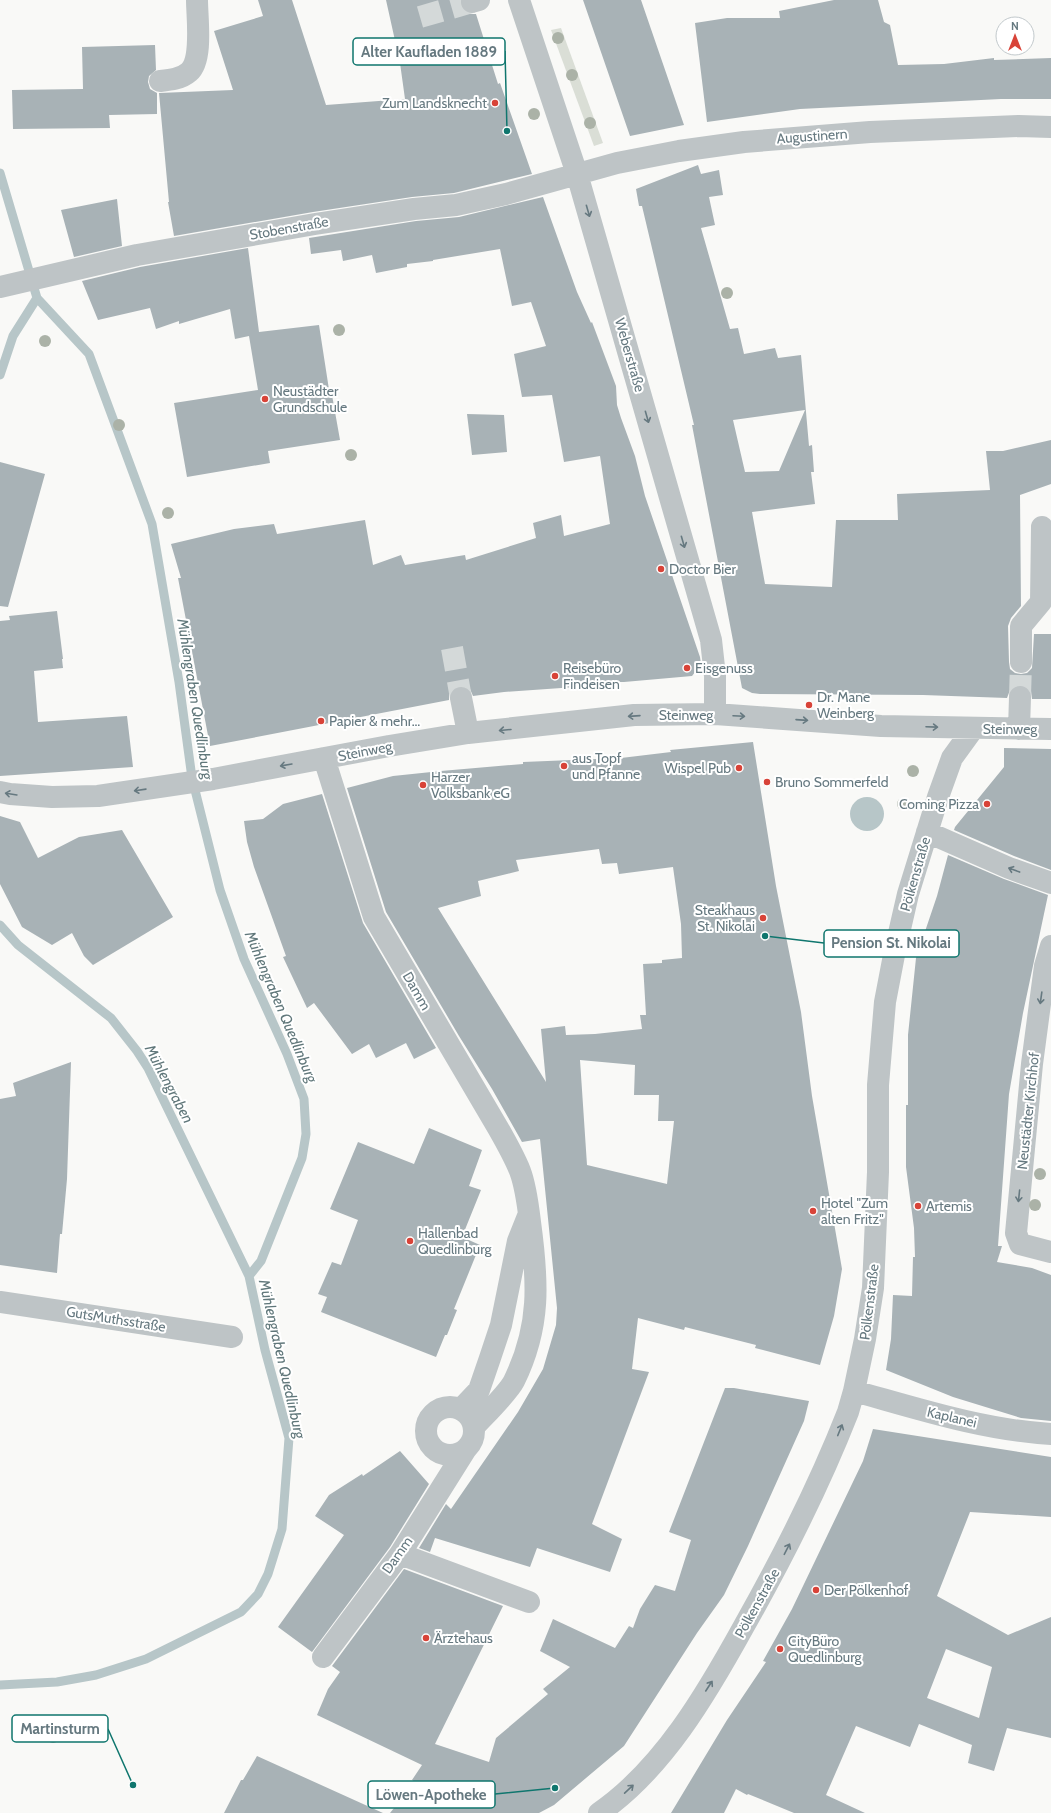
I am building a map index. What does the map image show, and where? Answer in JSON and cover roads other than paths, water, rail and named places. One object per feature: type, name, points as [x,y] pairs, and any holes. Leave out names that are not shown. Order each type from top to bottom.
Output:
[{"type":"street","points":[[160,81],[179,78],[189,72],[195,63],[198,54],[197,0]]},
{"type":"street","name":"Weberstraße","points":[[519,0],[577,174],[711,640],[715,714]]},
{"type":"street","name":"Augustinern","points":[[577,174],[617,162],[679,150],[744,142],[870,132],[1051,127]]},
{"type":"street","name":"Stobenstraße","points":[[0,287],[137,254],[307,225],[407,210],[456,205],[506,194],[577,174]]},
{"type":"street","points":[[1021,662],[1022,626],[1041,602],[1042,527]]},
{"type":"street","points":[[1019,729],[1020,697]]},
{"type":"street","points":[[461,698],[468,733]]},
{"type":"street","name":"Steinweg","points":[[0,792],[75,798],[98,796],[213,779],[468,733],[634,716],[715,714],[881,726],[973,729],[1051,729]]},
{"type":"street","name":"Pölkenstraße","points":[[599,1813],[631,1787],[646,1771],[696,1706],[722,1666],[788,1546],[838,1436],[854,1391],[869,1321],[873,1288],[878,1172],[878,1085],[885,1002],[906,902],[938,796],[952,758],[973,729]]},
{"type":"street","name":"Damm","points":[[324,758],[374,917],[513,1156],[524,1182],[529,1215],[536,1287],[536,1305],[530,1339],[513,1383],[474,1427]]},
{"type":"street","points":[[927,832],[1008,868],[1051,883]]},
{"type":"street","name":"Neustädter Kirchhof","points":[[1051,946],[1046,966],[1032,1064],[1016,1233],[1020,1244],[1051,1252]]},
{"type":"street","points":[[461,1408],[479,1390],[501,1325],[518,1241],[529,1215]]},
{"type":"street","name":"GutsMuthsstraße","points":[[0,1302],[232,1337]]},
{"type":"street","name":"Kaplanei","points":[[854,1391],[951,1418],[1005,1428],[1051,1434]]},
{"type":"street","points":[[446,1406],[461,1408],[472,1420],[474,1427],[474,1436],[471,1444],[458,1454],[442,1454],[432,1447],[426,1437],[426,1424],[432,1414],[446,1406]]},
{"type":"street","name":"Damm","points":[[323,1657],[400,1554],[466,1449]]},
{"type":"street","points":[[400,1554],[529,1602]]},
{"type":"waterway","name":"Mühlengraben Quedlinburg","points":[[0,173],[37,298],[89,354],[152,524],[179,682],[192,778],[220,890],[244,959],[287,1054],[304,1099],[306,1134],[302,1158],[261,1261],[249,1276]]},
{"type":"waterway","name":"Mühlengraben","points":[[0,375],[13,336],[37,298]]},
{"type":"waterway","name":"Mühlengraben Quedlinburg","points":[[0,925],[18,945],[111,1018],[137,1051],[148,1068],[249,1276],[265,1350],[289,1438],[282,1529],[268,1574],[258,1594],[241,1612],[146,1659],[96,1675],[57,1682],[0,1685]]},
{"type":"tunnel","points":[[420,17],[472,2]]},
{"type":"tunnel","points":[[452,648],[461,698]]},
{"type":"tunnel","points":[[1020,697],[1021,662]]},
{"type":"place","name":"Zum Landsknecht","points":[[495,103]]},
{"type":"place","name":"Alter Kaufladen 1889","points":[[507,131]]},
{"type":"place","name":"Neustädter Grundschule","points":[[265,399]]},
{"type":"place","name":"Doctor Bier","points":[[661,569]]},
{"type":"place","name":"Eisgenuss","points":[[687,668]]},
{"type":"place","name":"Reisebüro Findeisen","points":[[555,676]]},
{"type":"place","name":"Dr. Mane Weinberg","points":[[809,705]]},
{"type":"place","name":"Papier & mehr…","points":[[321,721]]},
{"type":"place","name":"aus Topf und Pfanne","points":[[564,766]]},
{"type":"place","name":"Wispel Pub","points":[[739,768]]},
{"type":"place","name":"Bruno Sommerfeld","points":[[767,782]]},
{"type":"place","name":"Harzer Volksbank eG","points":[[423,785]]},
{"type":"place","name":"Coming Pizza","points":[[987,804]]},
{"type":"place","name":"Steakhaus St. Nikolai","points":[[763,918]]},
{"type":"place","name":"Pension St. Nikolai","points":[[765,936]]},
{"type":"place","name":"Artemis","points":[[918,1206]]},
{"type":"place","name":"Hotel \"Zum alten Fritz\"","points":[[813,1211]]},
{"type":"place","name":"Hallenbad Quedlinburg","points":[[410,1241]]},
{"type":"place","name":"Der Pölkenhof","points":[[816,1590]]},
{"type":"place","name":"Ärztehaus","points":[[426,1638]]},
{"type":"place","name":"CityBüro Quedlinburg","points":[[780,1649]]},
{"type":"place","name":"Martinsturm","points":[[133,1785]]},
{"type":"place","name":"Löwen-Apotheke","points":[[555,1788]]}]
